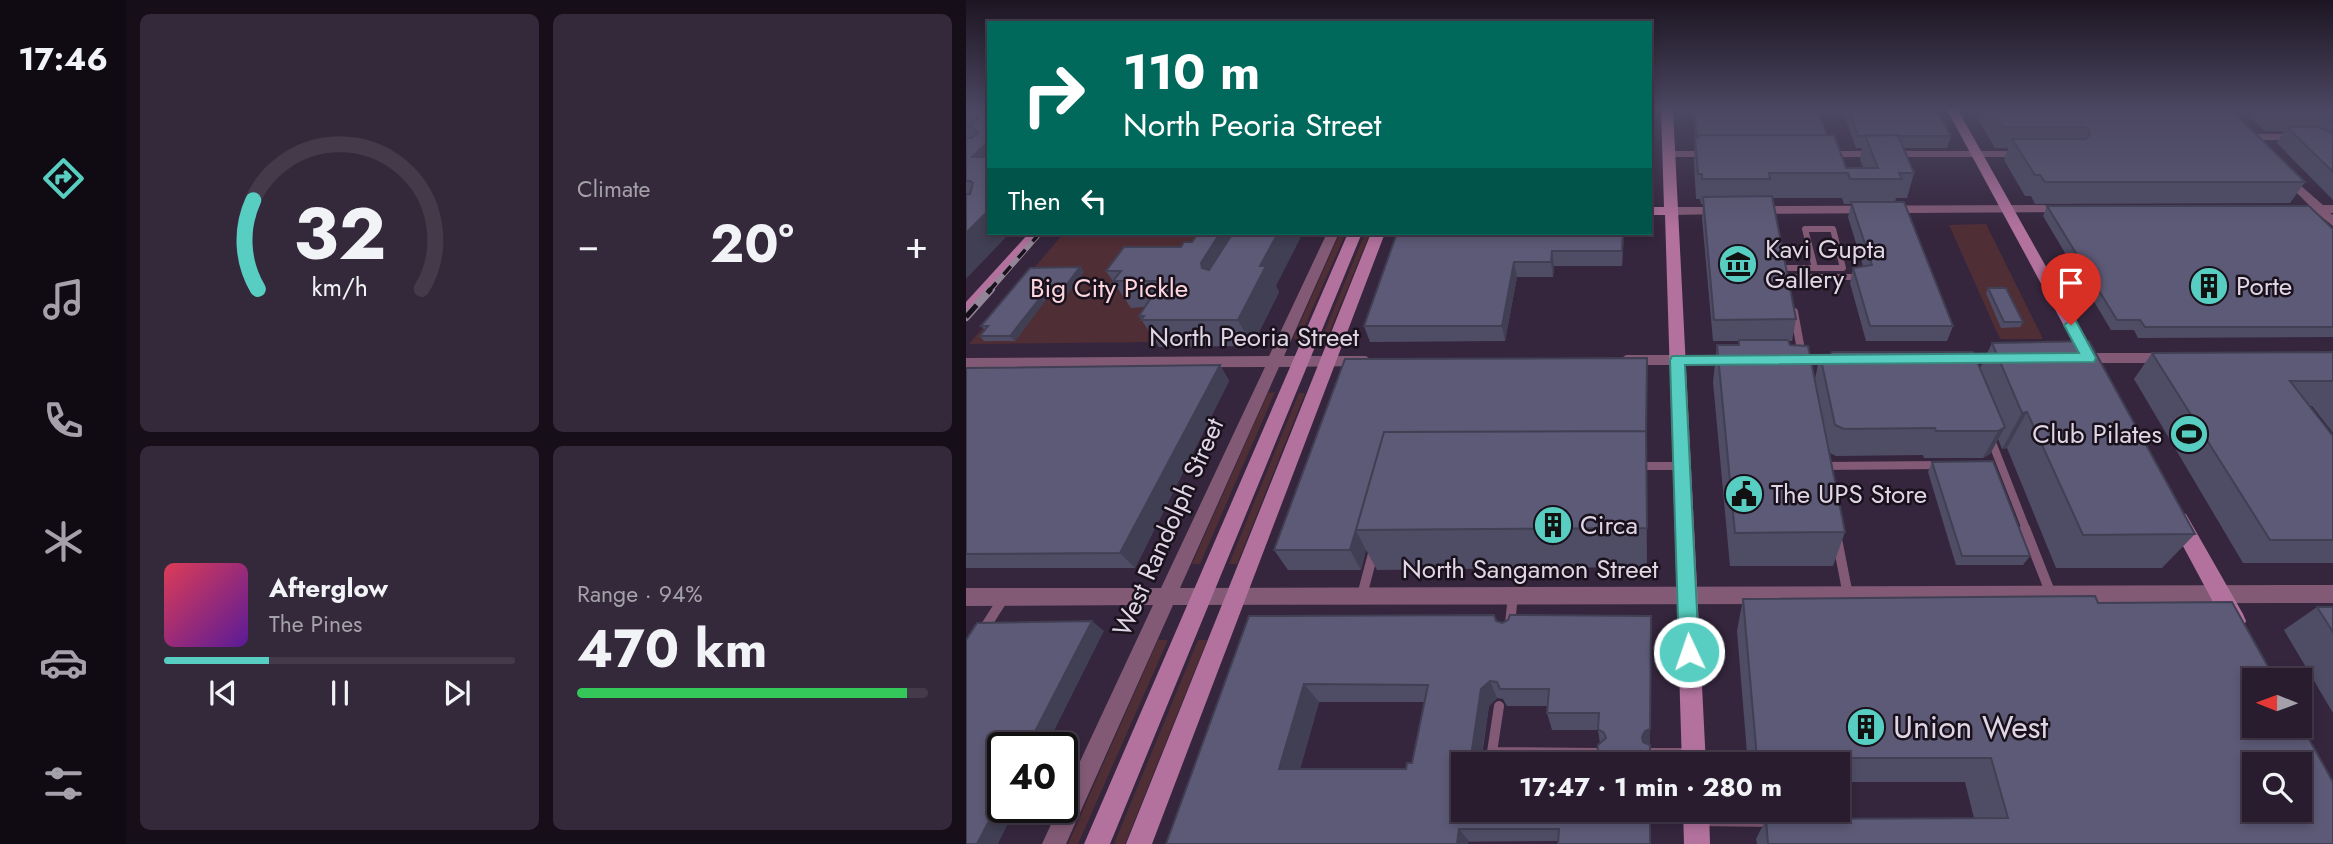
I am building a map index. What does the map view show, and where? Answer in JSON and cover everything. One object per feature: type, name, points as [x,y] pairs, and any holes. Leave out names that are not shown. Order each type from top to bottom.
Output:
[{"type":"street","points":[[1668,149],[1694,752]]},
{"type":"street","points":[[1973,149],[2100,378]]},
{"type":"street","points":[[2258,149],[2262,153]]},
{"type":"street","points":[[2274,164],[2333,222]]},
{"type":"street","points":[[1652,211],[1775,216],[2080,209]]},
{"type":"street","points":[[2274,209],[2333,209]]},
{"type":"street","points":[[966,312],[1034,235]]},
{"type":"street","name":"West Randolph Street","points":[[1055,844],[1332,235]]},
{"type":"street","points":[[1097,844],[1354,235]]},
{"type":"street","points":[[1139,844],[1377,235]]},
{"type":"street","points":[[2057,358],[2188,358]]},
{"type":"street","points":[[1608,360],[1749,360]]},
{"type":"street","name":"North Peoria Street","points":[[966,363],[1378,361]]},
{"type":"street","points":[[2172,508],[2244,637]]},
{"type":"street","name":"North Sangamon Street","points":[[966,597],[2333,594]]},
{"type":"lane","points":[[1668,154],[1718,155]]},
{"type":"lane","points":[[1821,154],[1873,154]]},
{"type":"lane","points":[[1886,154],[2023,154]]},
{"type":"lane","points":[[1786,273],[1815,268],[1843,268],[1833,229],[1805,229],[1815,268]]},
{"type":"lane","points":[[1783,257],[1790,290]]},
{"type":"lane","points":[[1786,273],[1860,277]]},
{"type":"lane","points":[[1792,304],[1803,362]]},
{"type":"lane","points":[[1986,427],[2051,595]]},
{"type":"lane","points":[[1820,453],[1825,479]]},
{"type":"lane","points":[[1987,465],[2001,464]]},
{"type":"lane","points":[[1823,466],[1946,465]]},
{"type":"lane","points":[[1623,466],[1681,466]]},
{"type":"lane","points":[[1835,531],[1847,595]]},
{"type":"lane","points":[[1362,596],[1375,545]]},
{"type":"lane","points":[[1508,634],[1513,595]]},
{"type":"lane","points":[[978,639],[1004,596]]},
{"type":"lane","points":[[1492,752],[1499,706]]},
{"type":"lane","points":[[1696,825],[1760,822]]},
{"type":"green space","points":[[1986,224],[2043,339],[2000,339],[1949,225]]},
{"type":"green space","name":"Big City Pickle","points":[[1062,235],[1247,235],[1156,342],[969,344]]},
{"type":"green space","points":[[1339,235],[1345,235],[1299,339],[1293,339]]},
{"type":"green space","points":[[1364,235],[1369,235],[1327,338],[1322,338]]},
{"type":"green space","points":[[1275,392],[1200,564],[1192,564],[1268,393]]},
{"type":"green space","points":[[1299,393],[1305,393],[1237,564],[1229,564]]},
{"type":"green space","points":[[1158,640],[1168,640],[1078,844],[1068,844]]},
{"type":"green space","points":[[1198,640],[1207,640],[1125,844],[1114,844]]},
{"type":"building","points":[[966,149],[980,149],[972,157],[987,157],[987,212],[966,233],[966,194],[970,194],[973,183],[966,181]]},
{"type":"building","points":[[1696,149],[1839,149],[1846,168],[1878,168],[1871,149],[1904,149],[1914,173],[1899,173],[1902,179],[1850,179],[1848,173],[1769,173],[1770,179],[1702,179],[1702,174],[1698,174]]},
{"type":"building","points":[[2019,149],[2271,149],[2305,182],[2045,182],[2040,175],[2035,175]]},
{"type":"building","points":[[2310,149],[2333,149],[2333,172]]},
{"type":"building","points":[[1772,196],[1796,319],[1714,320],[1703,197]]},
{"type":"building","points":[[1851,202],[1904,202],[1953,326],[1870,326],[1853,268],[1872,265]]},
{"type":"building","name":"Porte","points":[[2047,206],[2309,206],[2333,229],[2333,327],[2145,327],[2140,320],[2117,320]]},
{"type":"building","points":[[1197,235],[1219,235],[1201,263],[1202,268],[1209,270],[1232,235],[1277,235],[1260,266],[1266,266],[1238,320],[1141,320],[1144,316],[1139,316],[1162,281],[1113,281],[1121,271],[1106,271],[1124,247],[1181,247],[1184,242],[1192,242]]},
{"type":"building","points":[[1396,235],[1623,235],[1622,251],[1552,251],[1551,262],[1514,262],[1502,326],[1364,326]]},
{"type":"building","points":[[1080,267],[1060,293],[1044,293],[1010,336],[980,336],[988,326],[981,326],[1030,268]]},
{"type":"building","points":[[1988,288],[2006,288],[2023,322],[2004,322]]},
{"type":"building","points":[[1739,340],[1788,340],[1790,345],[1808,346],[1845,532],[1735,533],[1717,345],[1739,345]]},
{"type":"building","points":[[2089,341],[2195,534],[2083,535],[2027,412],[2022,413],[1992,343]]},
{"type":"building","points":[[1832,352],[1973,352],[2005,427],[1998,431],[1936,431],[1935,428],[1844,429],[1835,425],[1820,355],[1830,355]]},
{"type":"building","points":[[2333,352],[2333,381],[2290,381],[2333,436],[2333,540],[2270,540],[2152,353]]},
{"type":"building","points":[[1647,358],[1646,436],[1646,431],[1384,432],[1350,550],[1274,550],[1345,359]]},
{"type":"building","points":[[1220,365],[1120,553],[966,554],[966,368]]},
{"type":"building","points":[[1646,431],[1647,528],[1356,530],[1384,432]]},
{"type":"building","points":[[1993,461],[2030,556],[1962,556],[1932,462]]},
{"type":"building","points":[[2095,596],[2098,603],[2232,602],[2269,668],[2242,668],[2242,738],[2308,738],[2333,782],[2333,844],[1768,844],[1766,822],[2008,818],[1991,758],[1850,758],[1850,752],[1756,752],[1743,599]]},
{"type":"building","points":[[2317,607],[2333,607],[2333,632]]},
{"type":"building","points":[[1494,615],[1496,621],[1502,623],[1508,620],[1510,615],[1651,616],[1650,729],[1645,731],[1642,737],[1643,742],[1650,745],[1650,752],[1598,752],[1598,745],[1606,738],[1598,729],[1599,713],[1547,713],[1549,689],[1500,689],[1497,682],[1490,681],[1481,689],[1472,752],[1451,752],[1451,822],[1650,822],[1650,844],[1558,844],[1559,829],[1459,829],[1457,844],[1166,844],[1249,616]],"holes":[[[1304,684],[1428,685],[1412,763],[1407,763],[1406,769],[1279,769]]]},
{"type":"building","points":[[1092,621],[1035,732],[987,732],[988,823],[977,844],[966,844],[966,640],[977,623]]},
{"type":"railway","points":[[989,291],[1038,235]]},
{"type":"railway","points":[[966,317],[991,289]]},
{"type":"place","name":"Kavi Gupta Gallery","points":[[1738,264]]},
{"type":"place","name":"Porte","points":[[2209,286]]},
{"type":"place","name":"Club Pilates","points":[[2189,434]]},
{"type":"place","name":"The UPS Store","points":[[1744,494]]},
{"type":"place","name":"Circa","points":[[1553,525]]},
{"type":"place","name":"Union West","points":[[1866,727]]},
{"type":"route","points":[[1689,652],[1678,360],[2089,358],[2071,325]]}]
